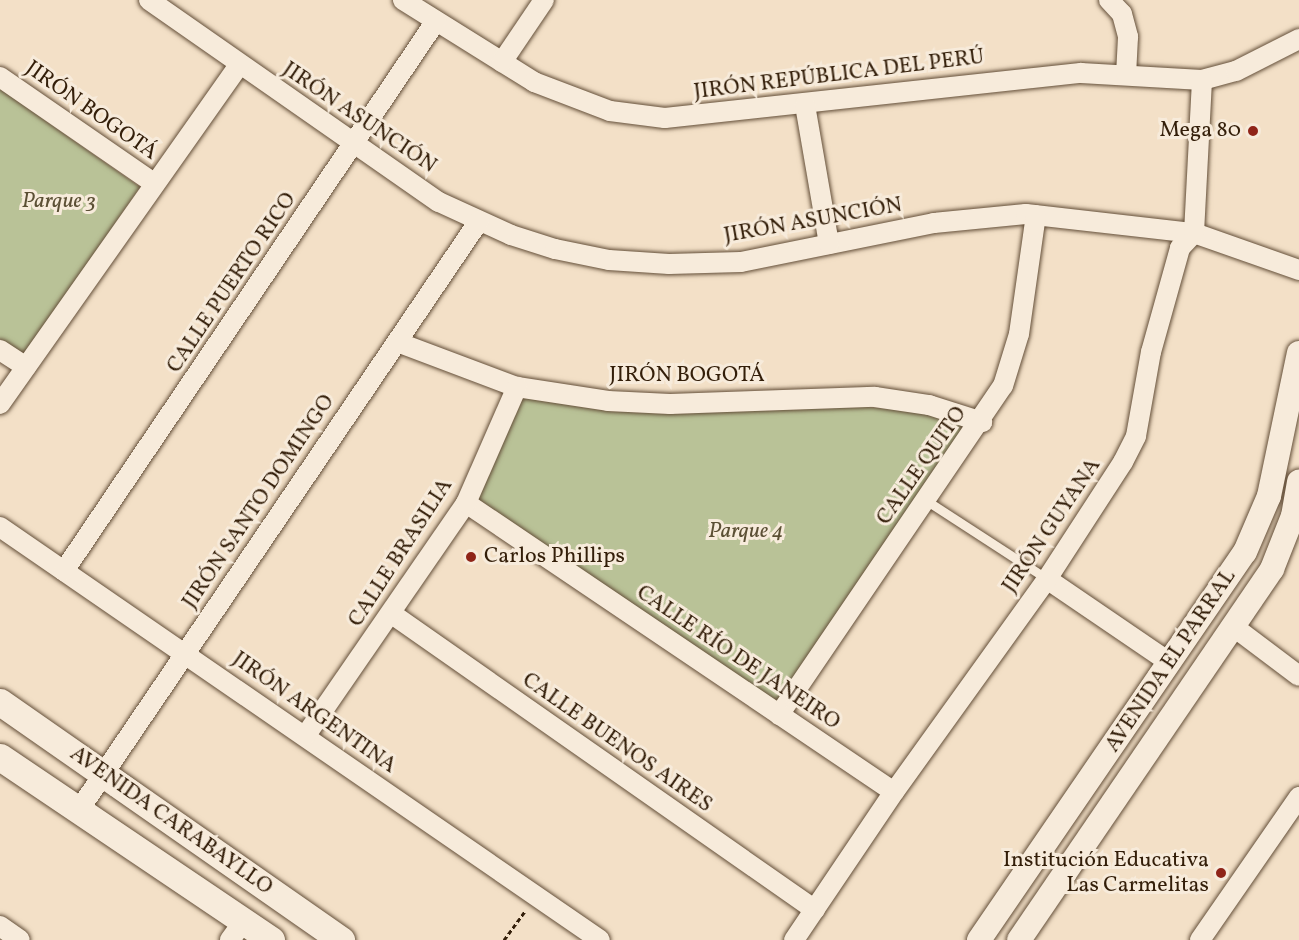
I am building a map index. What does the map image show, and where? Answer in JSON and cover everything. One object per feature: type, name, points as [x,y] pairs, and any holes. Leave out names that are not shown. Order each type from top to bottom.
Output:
[{"type":"main road","name":"AVENIDA CARABAYLLO","points":[[0,702],[341,940]]},
{"type":"main road","name":"AVENIDA CARABAYLLO","points":[[0,757],[79,810],[237,931],[271,940]]},
{"type":"street","name":"JIRÓN ASUNCIÓN","points":[[149,0],[239,65],[439,201],[479,221],[555,249],[609,260],[669,264],[741,262],[934,223],[1036,215],[1194,233],[1299,270]]},
{"type":"street","name":"JIRÓN REPÚBLICA DEL PERÚ","points":[[404,0],[534,82],[610,111],[664,118],[805,105],[1017,78],[1126,74],[1202,80],[1236,71],[1299,39]]},
{"type":"street","points":[[502,62],[544,0]]},
{"type":"street","points":[[1109,0],[1122,14],[1128,37],[1126,74]]},
{"type":"street","name":"CALLE PUERTO RICO","points":[[64,570],[356,145],[436,21]]},
{"type":"street","points":[[0,404],[239,65]]},
{"type":"street","name":"JIRÓN BOGOTÁ","points":[[0,77],[154,184]]},
{"type":"street","points":[[1194,233],[1202,80]]},
{"type":"street","points":[[805,105],[829,244]]},
{"type":"street","name":"CALLE QUITO","points":[[779,715],[982,422],[1003,386],[1019,334],[1036,215]]},
{"type":"street","name":"JIRÓN SANTO DOMINGO","points":[[79,810],[479,221]]},
{"type":"street","name":"JIRÓN GUYANA","points":[[794,940],[894,792],[1047,579],[1123,462],[1136,436],[1151,352],[1180,248],[1194,233]]},
{"type":"street","name":"JIRÓN BOGOTÁ","points":[[397,342],[517,387],[608,401],[670,404],[875,398],[929,405],[982,422]]},
{"type":"street","points":[[0,350],[26,367]]},
{"type":"street","name":"AVENIDA EL PARRAL","points":[[979,940],[1245,552],[1258,525],[1276,469],[1299,353]]},
{"type":"street","name":"CALLE BRASILIA","points":[[306,735],[393,614],[466,503],[517,387]]},
{"type":"street","name":"AVENIDA EL PARRAL","points":[[1018,940],[1234,627],[1284,543],[1299,482]]},
{"type":"street","name":"CALLE RÍO DE JANEIRO","points":[[466,503],[894,792]]},
{"type":"street","name":"JIRÓN ARGENTINA","points":[[0,527],[306,735],[600,940]]},
{"type":"street","points":[[1047,579],[1170,663]]},
{"type":"street","name":"CALLE BUENOS AIRES","points":[[393,614],[815,910]]},
{"type":"street","points":[[1234,627],[1299,676]]},
{"type":"street","points":[[1200,940],[1299,797]]},
{"type":"street","points":[[0,926],[20,940]]},
{"type":"lane","points":[[927,501],[1047,579]]},
{"type":"path","points":[[504,940],[536,896]]},
{"type":"green space","name":"Parque 3","points":[[0,89],[140,187],[24,355],[0,339]]},
{"type":"green space","name":"Parque 4","points":[[523,398],[607,411],[668,414],[866,407],[923,412],[969,426],[777,704],[476,498]]},
{"type":"place","name":"Mega 80","points":[[1253,131]]},
{"type":"place","name":"Carlos Phillips","points":[[471,557]]},
{"type":"place","name":"Institución Educativa Las Carmelitas","points":[[1221,873]]}]
